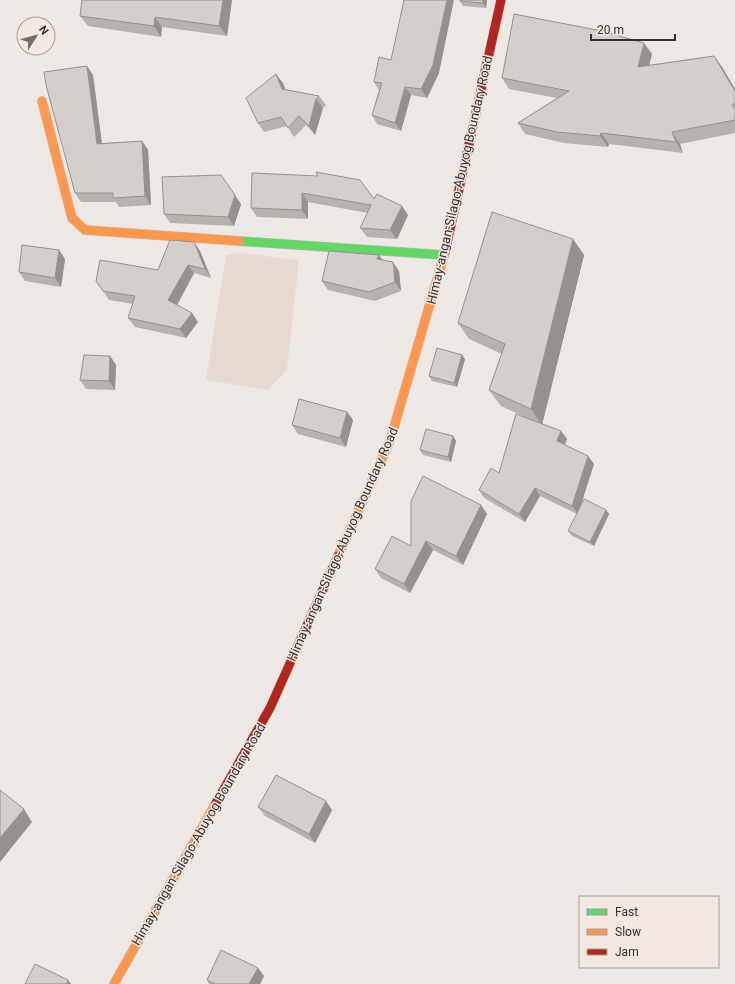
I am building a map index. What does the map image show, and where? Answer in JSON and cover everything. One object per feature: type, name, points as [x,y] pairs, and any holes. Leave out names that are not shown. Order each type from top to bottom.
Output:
[{"type":"main road","name":"Himay-angan-Silago-Abuyog Boundary Road","points":[[114,984],[270,708],[390,441],[444,255],[501,0]]},
{"type":"main road","points":[[42,101],[72,218],[85,230],[444,255]]},
{"type":"shaded area","points":[[240,253],[299,260],[287,370],[268,390],[206,380],[226,255]]},
{"type":"building","points":[[82,0],[223,0],[219,26],[155,17],[154,26],[80,16]]},
{"type":"building","points":[[404,0],[447,0],[433,65],[421,89],[405,87],[395,123],[372,115],[382,83],[374,82],[379,57],[391,60]]},
{"type":"building","points":[[483,0],[483,3],[460,1]]},
{"type":"building","points":[[514,14],[602,31],[644,43],[638,67],[714,56],[735,91],[735,103],[732,105],[735,109],[735,120],[672,132],[676,142],[601,133],[600,136],[557,132],[518,123],[569,91],[502,78]]},
{"type":"building","points":[[87,66],[97,144],[142,141],[145,196],[113,198],[113,193],[75,193],[46,85],[44,72]]},
{"type":"building","points":[[276,74],[282,89],[319,96],[316,99],[309,126],[299,116],[288,128],[281,117],[258,123],[246,98]]},
{"type":"building","points":[[316,172],[360,180],[374,199],[377,194],[402,206],[390,230],[360,228],[371,205],[302,193],[302,210],[251,208],[252,173],[318,176]]},
{"type":"building","points":[[221,175],[235,195],[228,217],[164,214],[162,177]]},
{"type":"building","points":[[492,212],[573,239],[531,409],[489,390],[505,344],[458,323]]},
{"type":"building","points":[[170,240],[194,242],[205,269],[188,265],[168,300],[192,313],[180,329],[128,318],[135,296],[103,291],[96,281],[100,260],[158,270]]},
{"type":"building","points":[[22,245],[59,250],[55,278],[19,272]]},
{"type":"building","points":[[329,251],[379,255],[377,259],[393,262],[395,282],[369,292],[322,281]]},
{"type":"building","points":[[437,348],[462,355],[454,383],[429,376]]},
{"type":"building","points":[[84,355],[110,356],[109,381],[80,380]]},
{"type":"building","points":[[299,399],[347,412],[340,438],[292,425]]},
{"type":"building","points":[[516,414],[561,431],[557,441],[588,456],[572,506],[535,488],[519,514],[479,490],[491,468],[499,473]]},
{"type":"building","points":[[426,429],[453,436],[448,457],[420,450]]},
{"type":"building","points":[[423,476],[481,505],[456,556],[426,541],[404,584],[375,569],[392,536],[411,546],[411,501]]},
{"type":"building","points":[[584,499],[606,510],[590,542],[568,531]]},
{"type":"building","points":[[276,775],[326,801],[309,834],[258,807]]},
{"type":"building","points":[[0,790],[24,809],[0,838]]},
{"type":"building","points":[[221,950],[258,968],[249,984],[215,984],[207,980]]},
{"type":"building","points":[[35,964],[68,980],[66,984],[25,984]]},
{"type":"traffic: fast","points":[[239,241],[444,255]]},
{"type":"traffic: slow","points":[[42,101],[72,218],[85,230],[239,241]]},
{"type":"traffic: slow","points":[[338,556],[390,441],[445,252]]},
{"type":"traffic: slow","points":[[114,984],[216,803]]},
{"type":"traffic: jam","points":[[445,252],[501,0]]},
{"type":"traffic: jam","points":[[216,803],[270,708],[338,556]]}]
